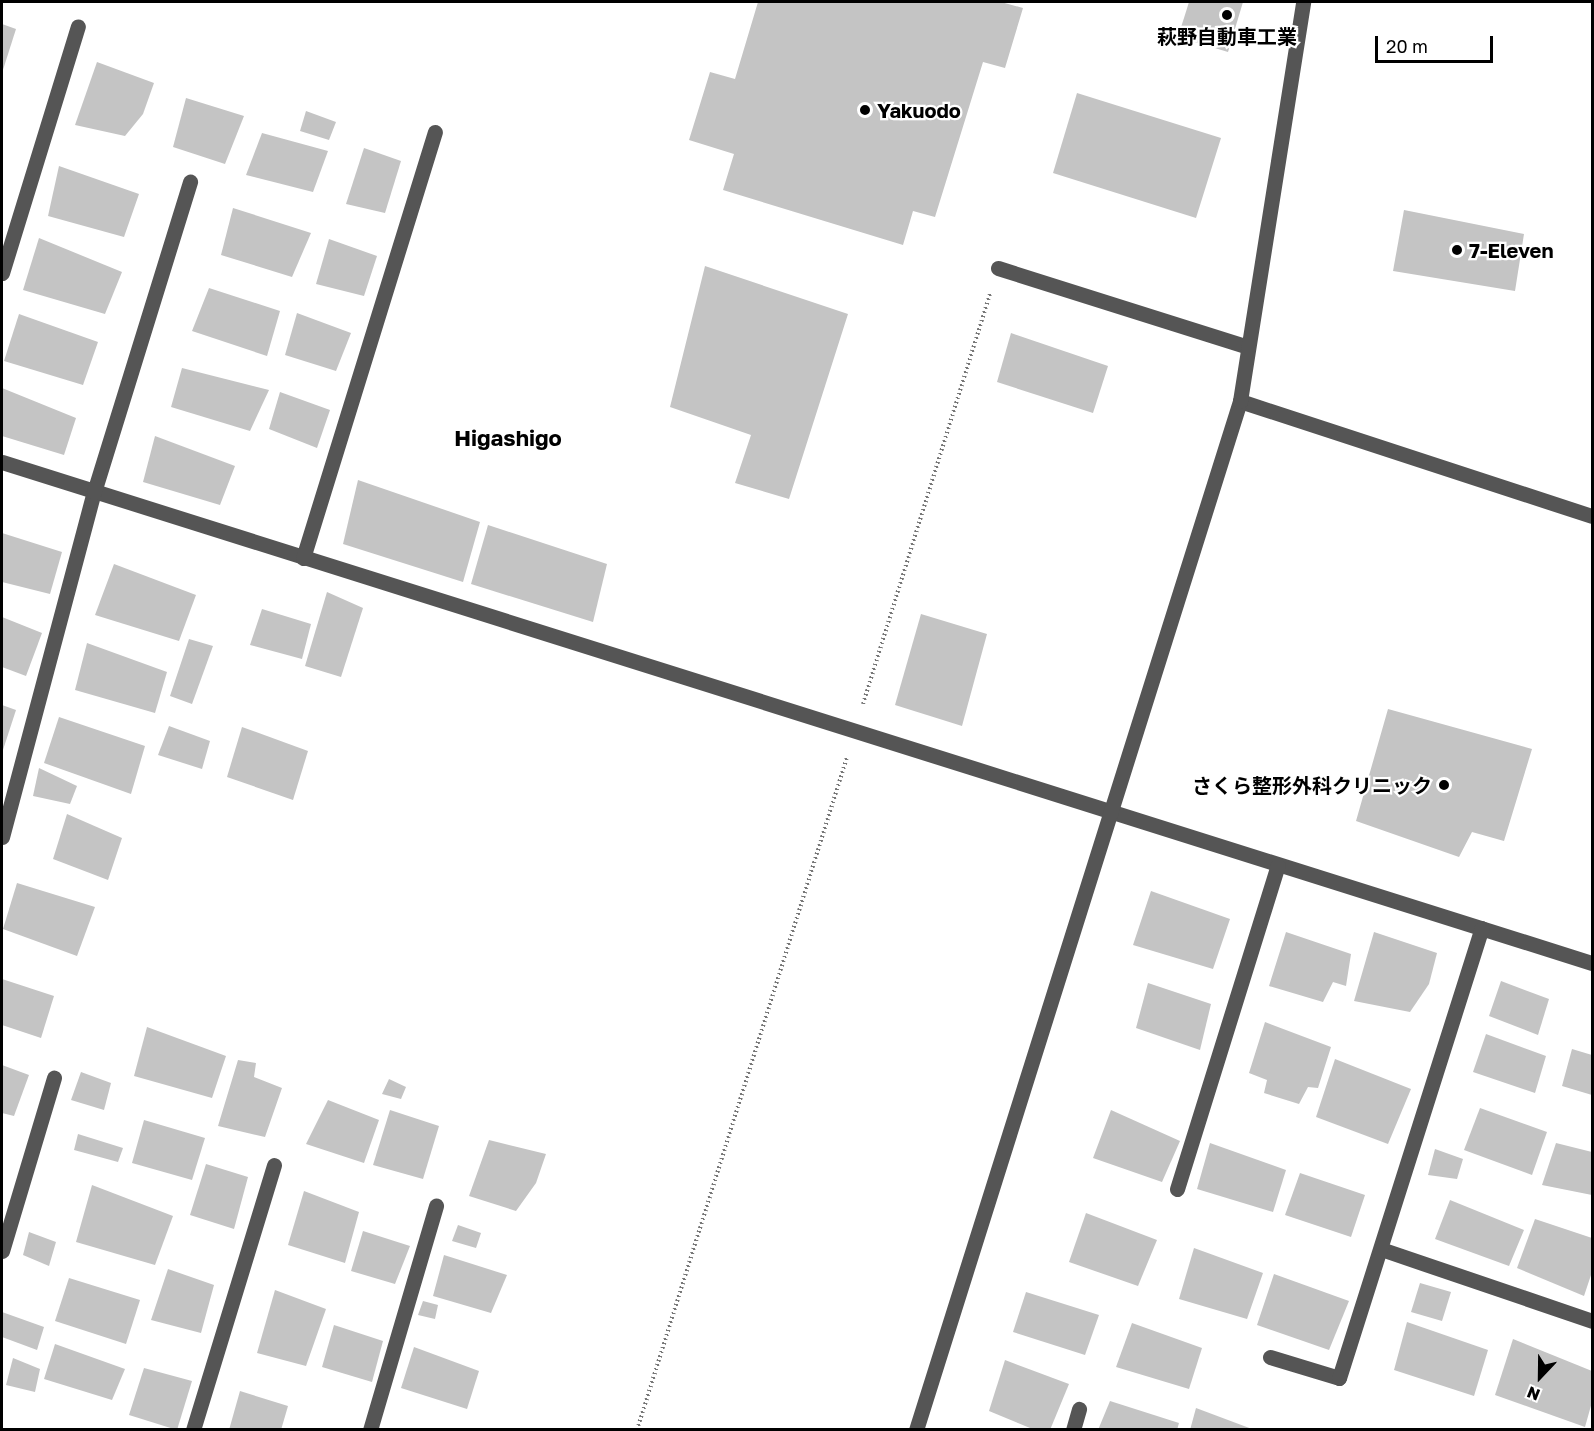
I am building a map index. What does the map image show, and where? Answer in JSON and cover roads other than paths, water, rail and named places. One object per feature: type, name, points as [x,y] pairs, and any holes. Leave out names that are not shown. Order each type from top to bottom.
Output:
[{"type":"street","points":[[916,1430],[1113,812],[1240,401],[1303,2]]},
{"type":"street","points":[[2,273],[78,26]]},
{"type":"street","points":[[303,558],[435,132]]},
{"type":"street","points":[[2,837],[94,492],[190,181]]},
{"type":"street","points":[[998,268],[1248,347]]},
{"type":"street","points":[[1240,401],[1593,516]]},
{"type":"street","points":[[2,462],[1593,963]]},
{"type":"street","points":[[1177,1189],[1278,865]]},
{"type":"street","points":[[1269,1358],[1339,1378],[1482,928]]},
{"type":"street","points":[[2,1251],[54,1078]]},
{"type":"street","points":[[193,1430],[274,1165]]},
{"type":"street","points":[[370,1430],[436,1206]]},
{"type":"street","points":[[1381,1249],[1593,1321]]},
{"type":"street","points":[[1073,1430],[1079,1409]]},
{"type":"place","name":"萩野自動車工業","points":[[1227,15]]},
{"type":"place","name":"Yakuodo","points":[[865,110]]},
{"type":"place","name":"7-Eleven","points":[[1457,250]]},
{"type":"place","name":"さくら整形外科クリニック","points":[[1444,785]]},
{"type":"district","name":"Higashigo","points":[[508,438]]}]
